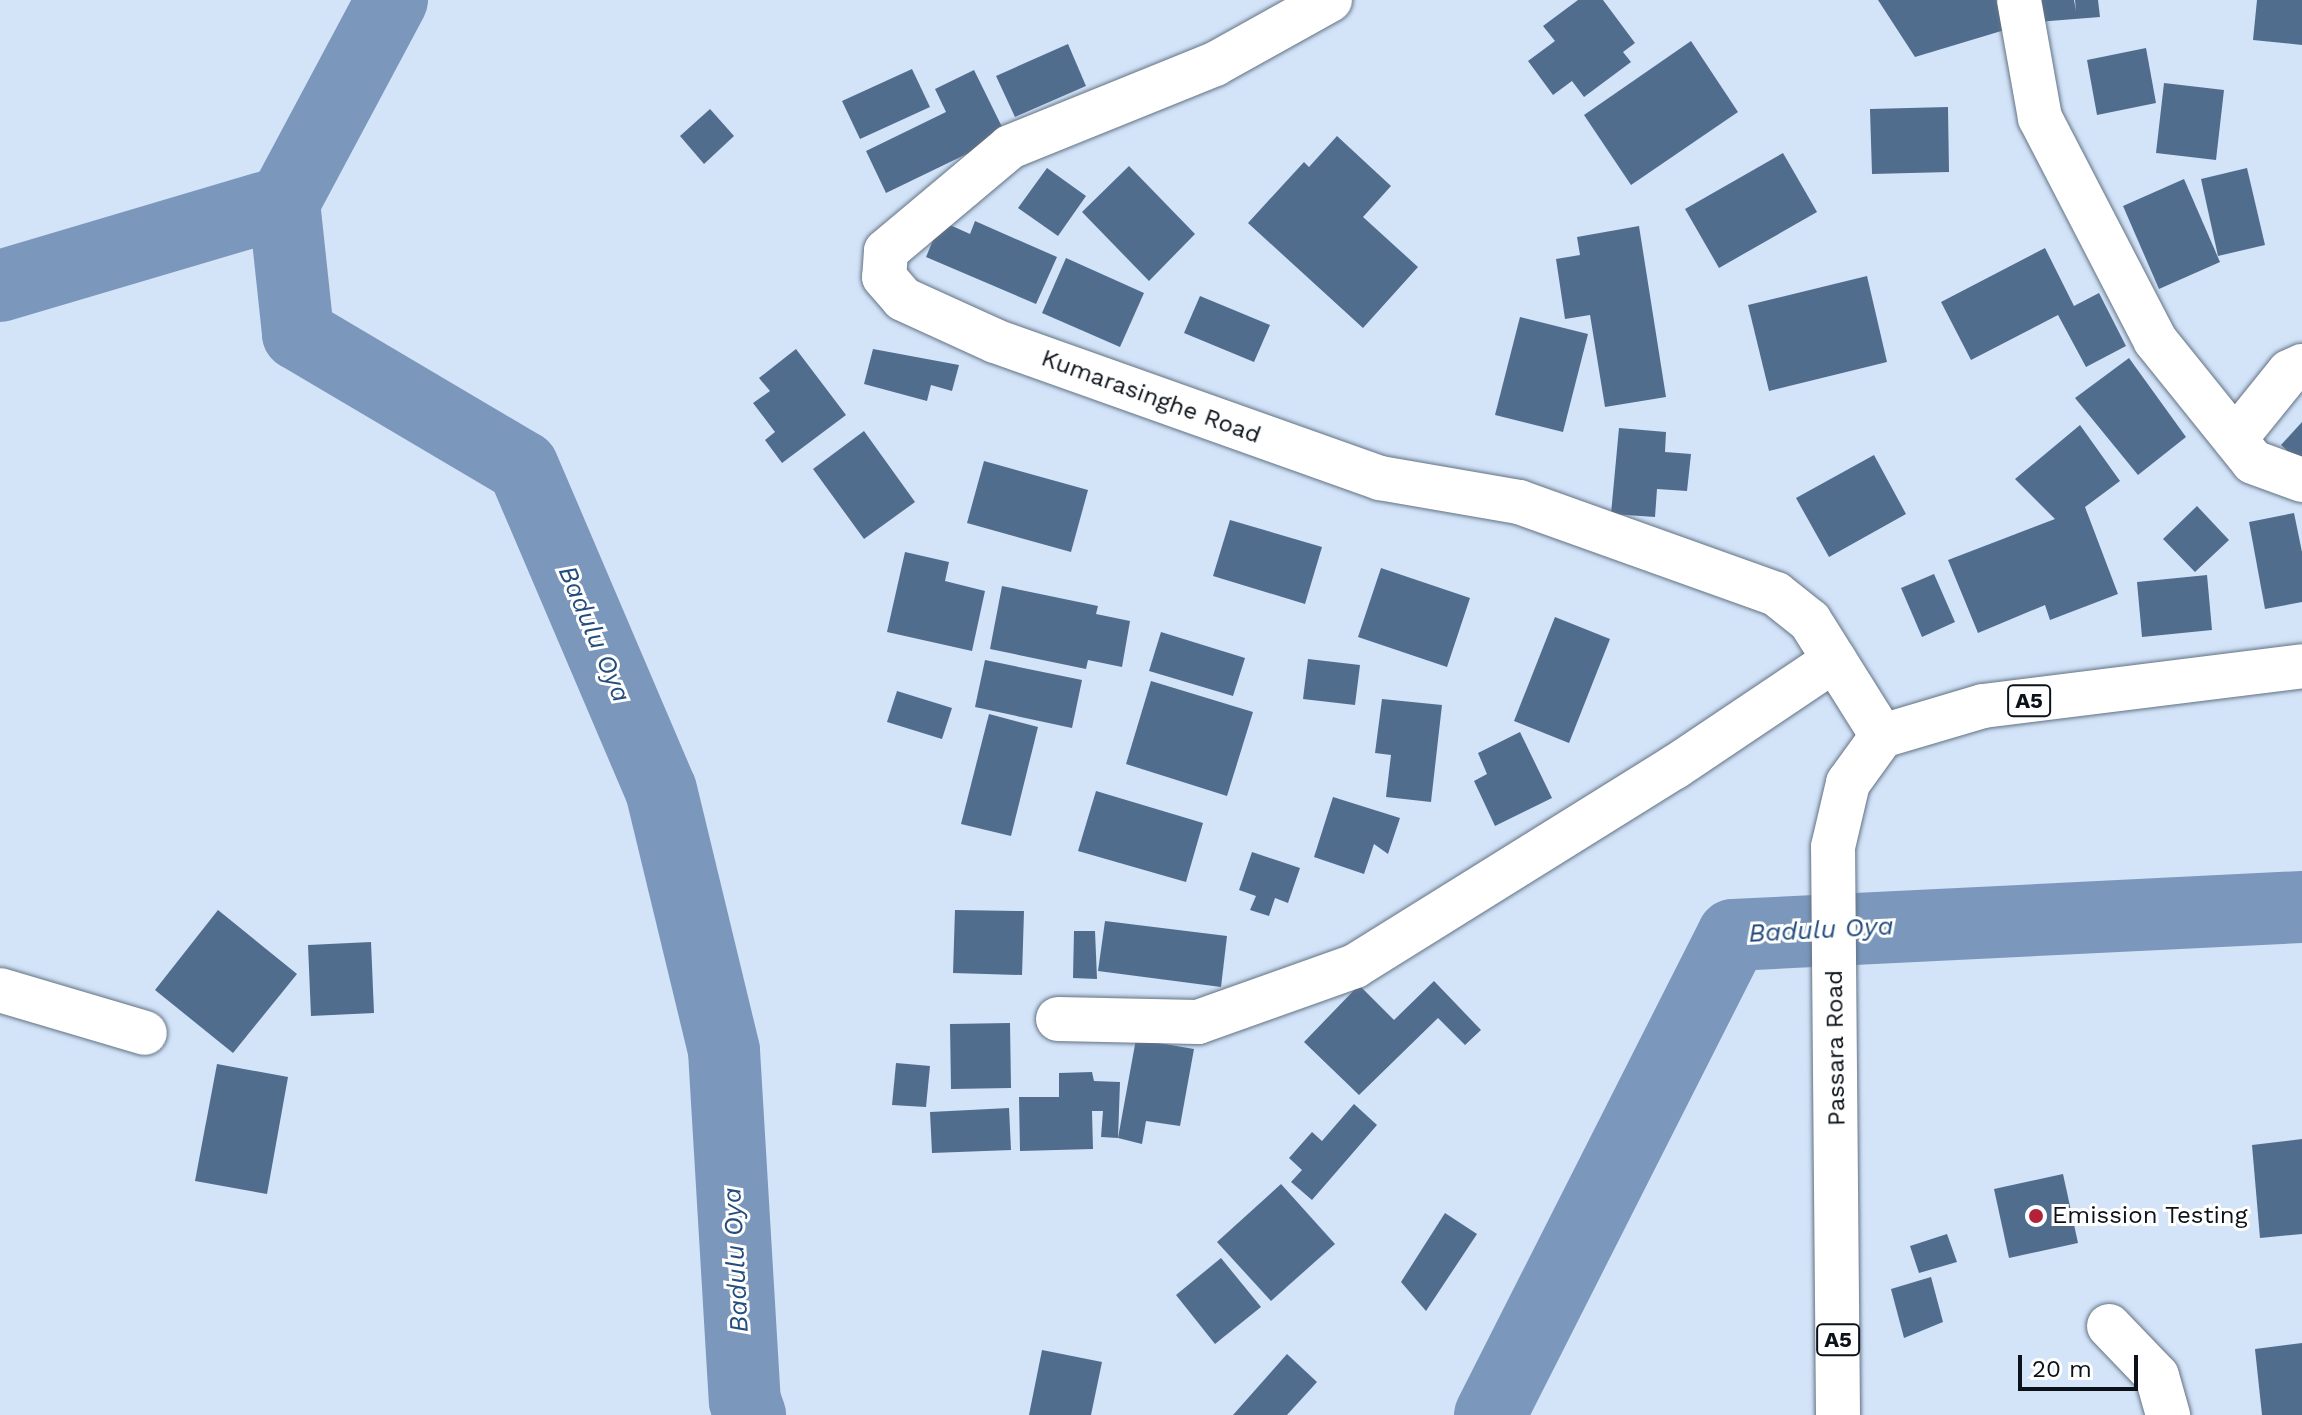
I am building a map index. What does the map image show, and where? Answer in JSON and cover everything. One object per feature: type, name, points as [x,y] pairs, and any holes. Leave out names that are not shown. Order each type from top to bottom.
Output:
[{"type":"main road","name":"Kumarasinghe Road","points":[[1330,0],[1215,64],[1010,147],[886,251],[884,277],[903,299],[1010,347],[1380,478],[1519,502],[1776,594],[1810,621],[1882,736]]},
{"type":"main road","points":[[2019,0],[2040,118],[2155,340],[2253,462],[2302,480]]},
{"type":"main road","points":[[2235,439],[2289,372],[2302,366]]},
{"type":"main road","points":[[1058,1019],[1198,1022],[1355,966],[1675,767],[1834,660]]},
{"type":"main road","name":"A5","points":[[1882,736],[1983,706],[2302,666]]},
{"type":"main road","name":"Passara Road","points":[[1838,1415],[1833,847],[1848,783],[1882,736]]},
{"type":"main road","points":[[0,990],[145,1033]]},
{"type":"main road","points":[[2109,1326],[2157,1376],[2168,1415]]},
{"type":"building","points":[[1578,0],[1603,0],[1635,43],[1623,52],[1631,62],[1584,97],[1572,81],[1553,95],[1528,61],[1555,41],[1543,26]]},
{"type":"building","points":[[1878,0],[2003,0],[2008,29],[1915,57]]},
{"type":"building","points":[[2034,0],[2074,0],[2076,11],[2075,0],[2098,0],[2100,17],[2037,22]]},
{"type":"building","points":[[2257,0],[2302,0],[2302,45],[2253,40]]},
{"type":"building","points":[[1691,41],[1738,112],[1631,185],[1584,115]]},
{"type":"building","points":[[1068,44],[1086,86],[1015,117],[996,76]]},
{"type":"building","points":[[2146,48],[2156,103],[2097,115],[2087,60]]},
{"type":"building","points":[[912,69],[930,107],[860,139],[842,101]]},
{"type":"building","points":[[974,70],[1006,135],[886,193],[866,151],[946,112],[935,89]]},
{"type":"building","points":[[2164,83],[2224,90],[2216,160],[2156,153]]},
{"type":"building","points":[[1948,107],[1949,172],[1872,174],[1870,109]]},
{"type":"building","points":[[710,109],[734,136],[704,164],[680,136]]},
{"type":"building","points":[[1337,136],[1391,186],[1363,217],[1418,267],[1363,328],[1248,223],[1304,162],[1309,167]]},
{"type":"building","points":[[1783,153],[1817,212],[1719,268],[1685,209]]},
{"type":"building","points":[[1129,166],[1195,234],[1149,281],[1082,212]]},
{"type":"building","points":[[1047,168],[1086,196],[1058,236],[1018,208]]},
{"type":"building","points":[[2247,168],[2265,245],[2218,256],[2201,179]]},
{"type":"building","points":[[2184,179],[2220,262],[2159,289],[2123,206]]},
{"type":"building","points":[[941,221],[970,234],[975,221],[1057,257],[1036,304],[926,257]]},
{"type":"building","points":[[1639,226],[1666,397],[1605,407],[1590,315],[1565,319],[1556,259],[1580,255],[1577,237]]},
{"type":"building","points":[[2045,248],[2074,306],[2099,293],[2126,346],[2086,367],[2058,315],[1971,360],[1941,302]]},
{"type":"building","points":[[1066,258],[1144,293],[1120,347],[1042,313]]},
{"type":"building","points":[[1867,276],[1887,362],[1769,391],[1748,305]]},
{"type":"building","points":[[1200,296],[1270,325],[1254,362],[1184,333]]},
{"type":"building","points":[[1520,317],[1588,334],[1563,432],[1495,415]]},
{"type":"building","points":[[796,349],[846,415],[782,463],[765,440],[775,432],[753,403],[770,391],[759,378]]},
{"type":"building","points":[[873,349],[959,365],[952,391],[931,385],[927,401],[864,384]]},
{"type":"building","points":[[2129,358],[2186,437],[2138,475],[2075,398]]},
{"type":"building","points":[[2302,422],[2302,464],[2281,445]]},
{"type":"building","points":[[2080,425],[2120,481],[2085,507],[2118,594],[2050,620],[2045,605],[1978,633],[1948,560],[2055,519],[2015,479]]},
{"type":"building","points":[[1619,428],[1666,432],[1665,452],[1691,454],[1687,491],[1657,489],[1655,517],[1611,514]]},
{"type":"building","points":[[864,431],[915,502],[864,539],[813,469]]},
{"type":"building","points":[[1874,455],[1906,514],[1829,557],[1796,498]]},
{"type":"building","points":[[984,461],[1088,490],[1071,552],[967,523]]},
{"type":"building","points":[[2197,506],[2229,540],[2195,572],[2163,539]]},
{"type":"building","points":[[2294,513],[2302,552],[2302,602],[2265,609],[2249,522]]},
{"type":"building","points":[[1230,520],[1322,547],[1305,604],[1213,576]]},
{"type":"building","points":[[905,552],[949,562],[945,581],[985,591],[972,651],[887,632]]},
{"type":"building","points":[[1381,568],[1470,598],[1447,667],[1358,637]]},
{"type":"building","points":[[1934,574],[1955,622],[1922,637],[1901,588]]},
{"type":"building","points":[[2207,575],[2212,630],[2142,637],[2137,582]]},
{"type":"building","points":[[1002,586],[1098,606],[1096,614],[1130,621],[1122,667],[1088,660],[1086,669],[990,649]]},
{"type":"building","points":[[1555,617],[1610,639],[1569,743],[1514,721]]},
{"type":"building","points":[[1161,632],[1245,658],[1233,696],[1149,671]]},
{"type":"building","points":[[1308,659],[1360,665],[1355,705],[1303,699]]},
{"type":"building","points":[[985,660],[1082,680],[1072,728],[975,707]]},
{"type":"building","points":[[1151,681],[1253,712],[1227,796],[1126,764]]},
{"type":"building","points":[[897,691],[952,708],[942,739],[887,722]]},
{"type":"building","points":[[1382,699],[1442,705],[1431,802],[1386,797],[1391,755],[1375,753]]},
{"type":"building","points":[[989,714],[1038,727],[1011,836],[961,824]]},
{"type":"building","points":[[1520,732],[1552,798],[1495,826],[1474,781],[1487,774],[1478,753]]},
{"type":"building","points":[[1096,791],[1203,823],[1186,882],[1078,851]]},
{"type":"building","points":[[1333,797],[1400,818],[1388,854],[1374,844],[1364,874],[1314,857]]},
{"type":"building","points":[[1252,852],[1300,868],[1288,903],[1275,898],[1269,916],[1250,910],[1256,896],[1239,890]]},
{"type":"building","points":[[218,910],[297,974],[233,1053],[155,990]]},
{"type":"building","points":[[955,910],[1024,911],[1022,975],[953,973]]},
{"type":"building","points":[[1105,921],[1227,936],[1221,987],[1098,971]]},
{"type":"building","points":[[1074,931],[1095,931],[1097,979],[1073,978]]},
{"type":"building","points":[[371,942],[374,1013],[311,1016],[308,945]]},
{"type":"building","points":[[1434,981],[1481,1030],[1465,1045],[1438,1018],[1359,1095],[1304,1042],[1359,985],[1394,1020]]},
{"type":"building","points":[[1010,1023],[1011,1088],[951,1089],[950,1024]]},
{"type":"building","points":[[1136,1039],[1194,1049],[1180,1126],[1146,1121],[1142,1144],[1118,1138]]},
{"type":"building","points":[[896,1063],[930,1066],[926,1107],[892,1105]]},
{"type":"building","points":[[217,1064],[288,1077],[267,1194],[195,1181]]},
{"type":"building","points":[[1092,1072],[1094,1081],[1120,1082],[1118,1138],[1101,1137],[1103,1111],[1092,1111],[1093,1149],[1020,1151],[1019,1097],[1059,1097],[1059,1073]]},
{"type":"building","points":[[1354,1104],[1377,1125],[1312,1200],[1291,1182],[1302,1170],[1289,1158],[1312,1132],[1322,1141]]},
{"type":"building","points":[[1009,1108],[1011,1150],[932,1153],[930,1112]]},
{"type":"building","points":[[2302,1139],[2302,1234],[2260,1238],[2252,1145]]},
{"type":"building","name":"Emission Testing","points":[[2063,1174],[2078,1243],[2009,1258],[1994,1189]]},
{"type":"building","points":[[1281,1184],[1335,1244],[1271,1301],[1217,1242]]},
{"type":"building","points":[[1445,1213],[1477,1234],[1426,1311],[1401,1282]]},
{"type":"building","points":[[1947,1234],[1957,1262],[1919,1273],[1910,1246]]},
{"type":"building","points":[[1221,1258],[1261,1307],[1215,1344],[1176,1295]]},
{"type":"building","points":[[1931,1277],[1943,1322],[1904,1338],[1891,1289]]},
{"type":"building","points":[[2302,1343],[2302,1415],[2262,1415],[2255,1349]]},
{"type":"building","points":[[1042,1350],[1102,1362],[1091,1415],[1029,1415]]},
{"type":"building","points":[[1287,1354],[1317,1382],[1287,1415],[1233,1415]]},
{"type":"waterway","name":"Badulu Oya","points":[[392,0],[284,202],[298,334],[523,467],[661,790],[724,1051],[745,1401],[750,1415]]},
{"type":"waterway","points":[[0,286],[284,202]]},
{"type":"waterway","name":"Badulu Oya","points":[[1490,1415],[1733,935],[2302,907]]},
{"type":"place","name":"Emission Testing","points":[[2036,1216]]}]
